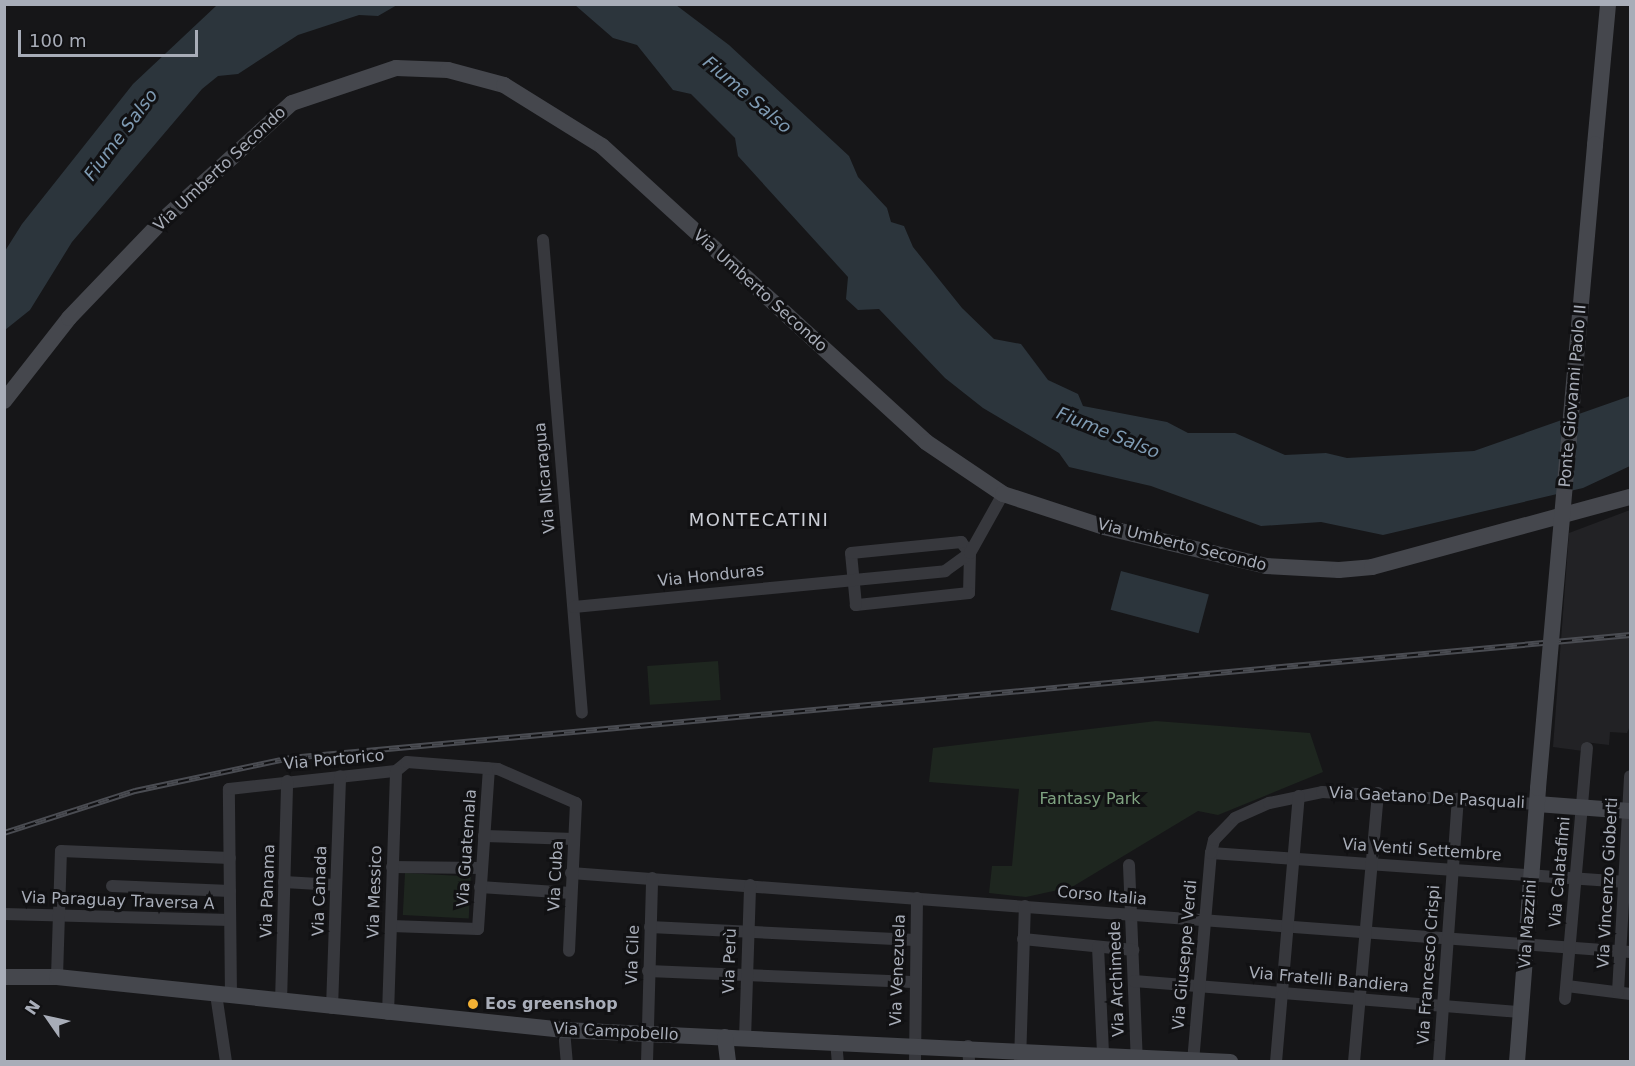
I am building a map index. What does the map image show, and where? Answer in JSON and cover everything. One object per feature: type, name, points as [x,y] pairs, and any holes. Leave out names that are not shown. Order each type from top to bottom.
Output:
[{"type":"main road","name":"Ponte Giovanni Paolo II","points":[[1537,796],[1608,4]]},
{"type":"main road","name":"Via Umberto Secondo","points":[[4,401],[69,318],[165,218],[292,103],[396,68],[448,70],[504,85],[602,146],[926,442],[1003,494],[1104,527],[1266,566],[1329,570],[1372,567],[1630,497]]},
{"type":"main road","name":"Via Gaetano De Pasquali","points":[[1537,796],[1582,808],[1630,811]]},
{"type":"main road","name":"Via Mazzini","points":[[1517,1062],[1537,796]]},
{"type":"main road","name":"Via Campobello","points":[[4,978],[57,977],[388,1014],[564,1030],[745,1039],[913,1043],[968,1054],[1081,1057],[1103,1055],[1137,1059],[1230,1062]]},
{"type":"main road","points":[[725,1037],[728,1062]]},
{"type":"street","name":"Via Nicaragua","points":[[543,240],[582,712]]},
{"type":"street","name":"Via Honduras","points":[[574,607],[945,571],[970,553],[1003,494]]},
{"type":"street","name":"Via Honduras","points":[[961,542],[970,553],[969,593],[856,605],[853,579],[851,553],[961,542]]},
{"type":"street","name":"Via Calatafimi","points":[[1565,999],[1587,748]]},
{"type":"street","name":"Via Portorico","points":[[230,858],[229,789],[396,771],[407,762],[489,768],[564,794],[576,803]]},
{"type":"street","name":"Via Guatemala","points":[[391,927],[478,929],[489,768]]},
{"type":"street","name":"Via Messico","points":[[388,1014],[396,771]]},
{"type":"street","name":"Via Canada","points":[[332,1008],[340,776]]},
{"type":"street","name":"Via Vincenzo Gioberti","points":[[1624,993],[1630,776]]},
{"type":"street","name":"Via Panama","points":[[281,1002],[287,781]]},
{"type":"street","name":"Via Gaetano De Pasquali","points":[[1211,853],[1214,840],[1235,818],[1299,796],[1378,793],[1458,799],[1537,796]]},
{"type":"street","points":[[1354,1062],[1378,793]]},
{"type":"street","points":[[1276,1062],[1299,796]]},
{"type":"street","name":"Via Francesco Crispi","points":[[1439,1062],[1458,799]]},
{"type":"street","name":"Via Cuba","points":[[569,951],[576,803]]},
{"type":"street","points":[[484,836],[574,839]]},
{"type":"street","points":[[57,977],[61,851],[230,858],[230,920],[224,995],[226,1062]]},
{"type":"street","name":"Via Venti Settembre","points":[[1211,853],[1628,882]]},
{"type":"street","name":"Via Giuseppe Verdi","points":[[1193,1060],[1211,853]]},
{"type":"street","name":"Via Archimede","points":[[1129,864],[1137,1059]]},
{"type":"street","points":[[392,867],[482,868]]},
{"type":"street","name":"Corso Italia","points":[[572,873],[1625,952]]},
{"type":"street","name":"Via Cile","points":[[647,1062],[652,878]]},
{"type":"street","points":[[284,882],[336,885]]},
{"type":"street","name":"Via Perù","points":[[745,1039],[750,885]]},
{"type":"street","points":[[112,886],[230,891]]},
{"type":"street","points":[[480,887],[571,893]]},
{"type":"street","name":"Via Venezuela","points":[[915,1062],[913,981],[917,898]]},
{"type":"street","points":[[1019,1056],[1024,906]]},
{"type":"street","name":"Via Paraguay Traversa A","points":[[4,914],[230,920]]},
{"type":"street","points":[[650,927],[915,940]]},
{"type":"street","points":[[1023,939],[1133,950]]},
{"type":"street","points":[[1098,947],[1103,1055]]},
{"type":"street","points":[[648,971],[913,981]]},
{"type":"street","name":"Via Fratelli Bandiera","points":[[1134,981],[1521,1012]]},
{"type":"street","points":[[1567,986],[1624,993]]},
{"type":"street","points":[[564,1030],[567,1062]]},
{"type":"street","points":[[836,1041],[838,1062]]},
{"type":"shaded area","points":[[1630,510],[1630,726],[1627,733],[1610,732],[1609,745],[1584,742],[1583,751],[1553,747],[1569,533]]},
{"type":"green space","points":[[718,661],[721,700],[650,705],[647,666]]},
{"type":"green space","name":"Fantasy Park","points":[[1156,721],[1310,733],[1323,772],[1218,815],[1198,811],[1072,887],[1026,897],[989,893],[992,866],[1012,866],[1019,789],[929,782],[933,748]]},
{"type":"green space","points":[[405,873],[471,876],[469,918],[403,915]]},
{"type":"water","name":"Fiume Salso","points":[[397,5],[378,16],[359,15],[298,35],[238,74],[218,76],[202,89],[72,242],[30,310],[5,330],[5,251],[22,224],[133,84],[216,6]]},
{"type":"water","name":"Fiume Salso","points":[[575,5],[676,5],[729,45],[849,156],[858,177],[887,208],[891,222],[904,226],[913,247],[962,308],[994,339],[1021,344],[1048,380],[1078,394],[1083,406],[1167,422],[1188,433],[1235,433],[1285,455],[1326,453],[1347,458],[1474,451],[1630,396],[1630,466],[1583,488],[1383,535],[1321,522],[1261,526],[1151,486],[1069,467],[1059,453],[983,408],[945,378],[879,309],[858,310],[846,299],[848,277],[738,156],[735,138],[691,94],[673,90],[637,45],[613,38]]},
{"type":"water","points":[[1121,571],[1209,595],[1199,633],[1111,610]]},
{"type":"railway","points":[[4,833],[135,791],[290,758],[1630,635]]},
{"type":"place","name":"Eos greenshop","points":[[473,1004]]},
{"type":"district","name":"MONTECATINI","points":[[759,520]]}]
